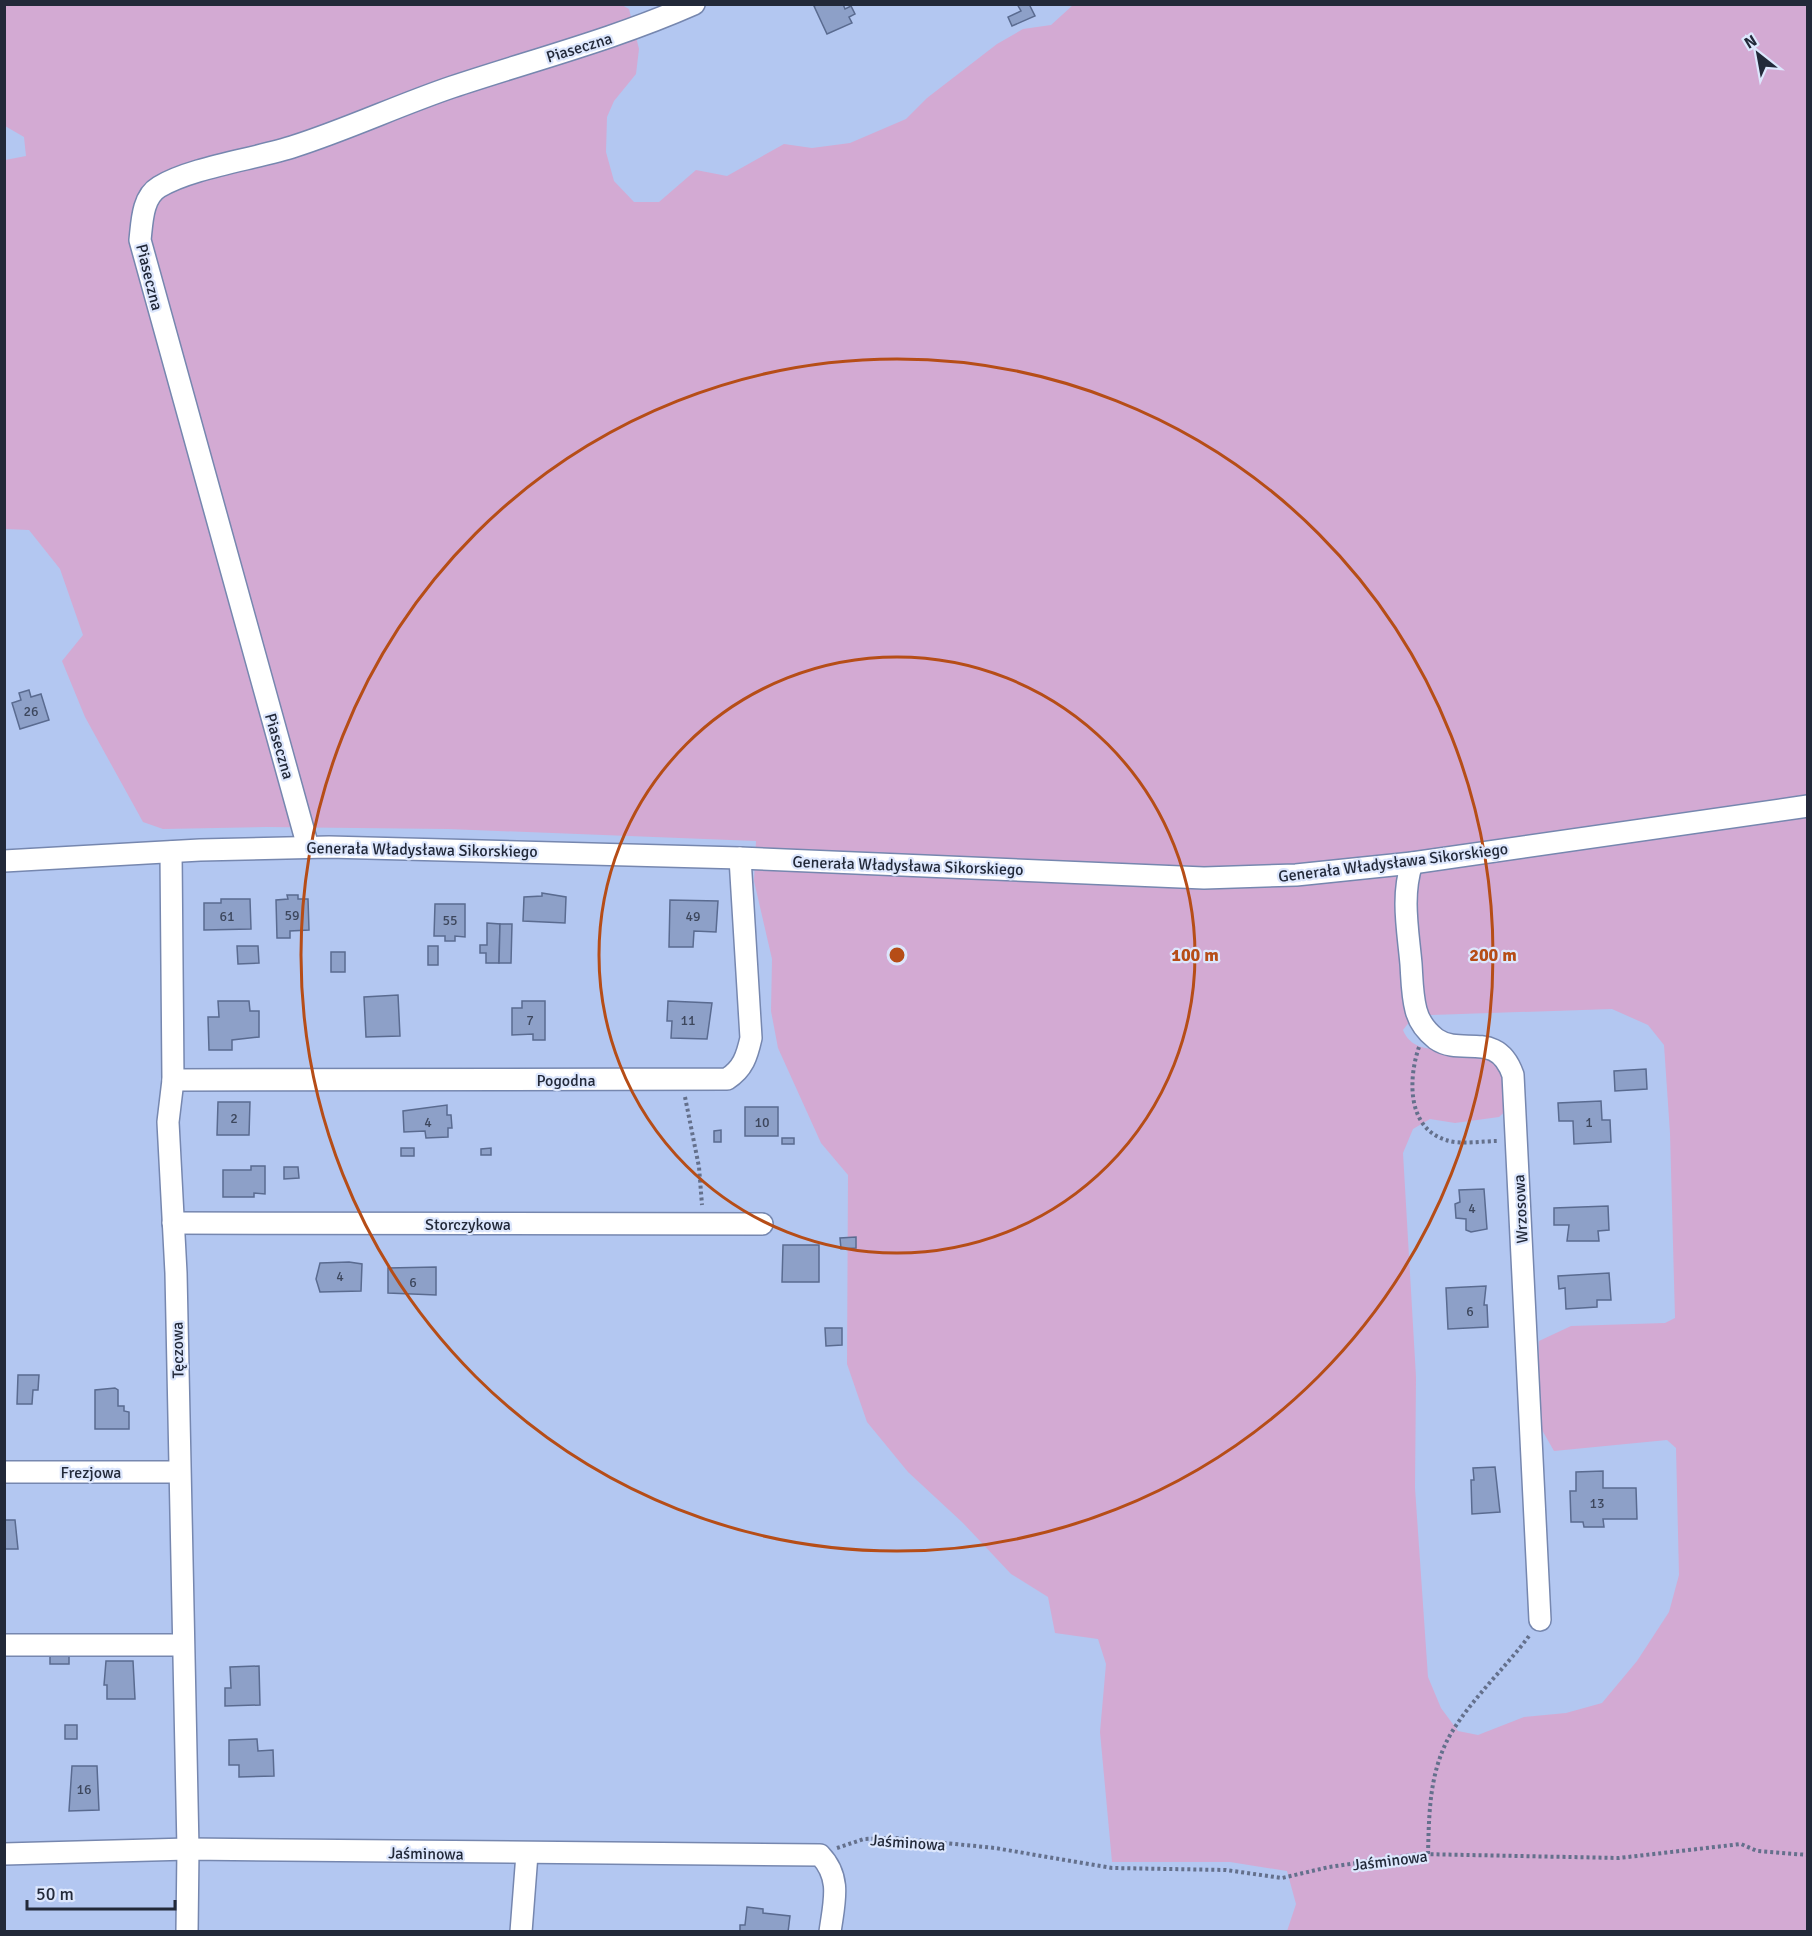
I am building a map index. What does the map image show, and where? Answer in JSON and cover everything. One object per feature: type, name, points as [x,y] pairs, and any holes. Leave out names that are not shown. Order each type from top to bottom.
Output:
[{"type":"street","name":"Piaseczna","points":[[308,847],[140,240],[145,205],[157,188],[180,177],[329,135],[451,87],[637,29],[694,4]]},
{"type":"street","name":"Generała Władysława Sikorskiego","points":[[4,861],[308,847],[740,858],[1204,878],[1296,876],[1412,863],[1808,806]]},
{"type":"street","name":"Tęczowa","points":[[171,852],[173,1080],[168,1122],[173,1223],[188,1849],[187,1932]]},
{"type":"street","name":"Pogodna","points":[[173,1080],[727,1079],[738,1072],[746,1059],[751,1038],[740,858]]},
{"type":"street","points":[[1412,863],[1407,878],[1407,917],[1416,1011],[1424,1030]]},
{"type":"street","name":"Wrzosowa","points":[[1424,1030],[1439,1041],[1493,1049],[1508,1062],[1513,1075],[1540,1620]]},
{"type":"street","name":"Storczykowa","points":[[173,1223],[762,1224]]},
{"type":"street","name":"Frezjowa","points":[[4,1472],[178,1472]]},
{"type":"street","points":[[4,1645],[183,1645]]},
{"type":"street","name":"Jaśminowa","points":[[4,1854],[188,1849],[820,1855]]},
{"type":"street","points":[[521,1932],[527,1854]]},
{"type":"street","points":[[820,1855],[828,1864],[835,1879],[830,1932]]},
{"type":"path","points":[[1424,1030],[1411,1076],[1415,1111],[1428,1129],[1447,1140],[1517,1141]]},
{"type":"path","points":[[688,1080],[686,1110],[699,1167],[701,1202],[715,1225]]},
{"type":"path","points":[[1428,1854],[1429,1808],[1435,1773],[1445,1745],[1461,1720],[1540,1620]]},
{"type":"path","name":"Jaśminowa","points":[[820,1855],[864,1839],[895,1838],[945,1845],[995,1848],[1112,1868],[1226,1870],[1282,1878],[1329,1868],[1428,1854],[1619,1858],[1741,1844],[1757,1851],[1808,1855]]},
{"type":"shaded area","points":[[5,5],[622,5],[629,9],[639,49],[636,74],[614,101],[607,117],[606,152],[614,181],[634,202],[659,202],[696,170],[727,176],[784,144],[812,148],[850,143],[906,119],[927,98],[997,44],[1023,29],[1051,25],[1073,5],[1807,5],[1807,1931],[1287,1931],[1296,1904],[1287,1871],[1230,1862],[1112,1862],[1100,1732],[1106,1664],[1098,1639],[1055,1633],[1048,1597],[1011,1574],[963,1523],[908,1472],[867,1422],[847,1364],[848,1175],[821,1143],[778,1048],[771,1011],[772,959],[754,881],[756,841],[448,829],[266,827],[163,829],[143,822],[85,717],[62,661],[83,635],[60,569],[29,530],[5,529],[5,160],[26,156],[24,137],[5,126]],"holes":[[[1612,1009],[1648,1025],[1664,1045],[1670,1133],[1675,1318],[1665,1323],[1571,1326],[1539,1341],[1538,1423],[1554,1451],[1667,1440],[1676,1448],[1679,1575],[1669,1612],[1637,1661],[1602,1703],[1566,1713],[1524,1717],[1478,1735],[1458,1731],[1441,1708],[1428,1677],[1415,1488],[1416,1377],[1403,1153],[1413,1129],[1430,1119],[1455,1123],[1499,1117],[1510,1107],[1503,1070],[1491,1056],[1479,1051],[1422,1047],[1411,1041],[1403,1030],[1410,1021],[1432,1015]]]},
{"type":"building","points":[[843,4],[845,9],[851,6],[855,14],[849,17],[852,23],[827,34],[814,6]]},
{"type":"building","points":[[1017,4],[1029,4],[1035,16],[1012,26],[1008,17],[1021,11]]},
{"type":"building","points":[[29,690],[31,697],[41,694],[49,720],[20,729],[12,703],[21,700],[19,693]]},
{"type":"building","points":[[542,893],[566,897],[565,923],[523,921],[524,897],[542,896]]},
{"type":"building","points":[[287,895],[298,895],[298,899],[308,899],[309,930],[290,931],[290,938],[277,938],[276,900],[288,899]]},
{"type":"building","points":[[221,899],[250,899],[251,929],[204,930],[204,903],[221,903]]},
{"type":"building","points":[[670,900],[718,901],[716,932],[694,931],[693,947],[669,947]]},
{"type":"building","points":[[435,904],[465,904],[465,937],[455,936],[455,941],[445,941],[445,936],[434,936]]},
{"type":"building","points":[[487,923],[500,924],[499,963],[486,963],[486,953],[480,953],[480,945],[487,945]]},
{"type":"building","points":[[500,924],[512,924],[511,963],[499,963]]},
{"type":"building","points":[[237,946],[258,946],[259,963],[238,964]]},
{"type":"building","points":[[428,946],[438,946],[438,965],[428,965]]},
{"type":"building","points":[[331,952],[345,952],[345,972],[331,972]]},
{"type":"building","points":[[398,995],[400,1036],[366,1037],[364,997]]},
{"type":"building","points":[[218,1001],[249,1001],[250,1011],[259,1011],[259,1037],[232,1040],[232,1050],[209,1050],[208,1017],[219,1017]]},
{"type":"building","points":[[522,1001],[545,1001],[545,1040],[533,1040],[533,1034],[512,1035],[512,1008],[522,1008]]},
{"type":"building","points":[[668,1001],[712,1003],[707,1039],[671,1038],[672,1021],[667,1021]]},
{"type":"building","points":[[1646,1069],[1647,1089],[1615,1091],[1614,1071]]},
{"type":"building","points":[[1601,1101],[1602,1120],[1610,1120],[1611,1142],[1574,1144],[1573,1121],[1559,1121],[1558,1103]]},
{"type":"building","points":[[218,1102],[250,1102],[249,1135],[217,1135]]},
{"type":"building","points":[[447,1105],[447,1115],[451,1115],[452,1128],[448,1128],[448,1137],[426,1138],[425,1131],[404,1132],[403,1111]]},
{"type":"building","points":[[745,1107],[778,1107],[778,1136],[745,1136]]},
{"type":"building","points":[[721,1130],[721,1142],[714,1142],[714,1131]]},
{"type":"building","points":[[782,1138],[794,1138],[794,1144],[782,1144]]},
{"type":"building","points":[[401,1148],[414,1148],[414,1156],[401,1156]]},
{"type":"building","points":[[491,1148],[491,1155],[481,1155],[481,1149]]},
{"type":"building","points":[[251,1166],[265,1166],[265,1194],[254,1193],[254,1197],[223,1197],[223,1170],[251,1170]]},
{"type":"building","points":[[284,1167],[298,1167],[299,1178],[284,1179]]},
{"type":"building","points":[[1484,1189],[1487,1229],[1471,1232],[1466,1230],[1466,1219],[1456,1218],[1455,1204],[1460,1202],[1459,1190]]},
{"type":"building","points":[[1608,1206],[1609,1230],[1598,1231],[1599,1241],[1567,1241],[1569,1225],[1554,1225],[1554,1208]]},
{"type":"building","points":[[856,1237],[856,1248],[841,1249],[840,1238]]},
{"type":"building","points":[[783,1245],[819,1245],[819,1282],[782,1282]]},
{"type":"building","points":[[320,1263],[362,1264],[361,1291],[320,1292],[316,1279]]},
{"type":"building","points":[[436,1267],[436,1295],[388,1293],[388,1268]]},
{"type":"building","points":[[1609,1273],[1611,1300],[1597,1300],[1597,1307],[1566,1309],[1565,1288],[1559,1289],[1558,1276]]},
{"type":"building","points":[[1486,1286],[1484,1305],[1487,1305],[1488,1327],[1448,1329],[1446,1288]]},
{"type":"building","points":[[825,1328],[842,1328],[842,1345],[826,1346]]},
{"type":"building","points":[[18,1375],[39,1375],[38,1390],[33,1390],[32,1404],[17,1404]]},
{"type":"building","points":[[115,1388],[118,1390],[118,1406],[124,1406],[124,1411],[129,1412],[129,1429],[95,1429],[95,1390]]},
{"type":"building","points":[[1495,1467],[1500,1512],[1472,1514],[1473,1468]]},
{"type":"building","points":[[1603,1471],[1603,1488],[1636,1488],[1637,1519],[1603,1519],[1604,1527],[1584,1527],[1583,1522],[1571,1522],[1570,1491],[1576,1491],[1576,1472]]},
{"type":"building","points":[[4,1520],[15,1520],[18,1549],[4,1549]]},
{"type":"building","points":[[50,1654],[69,1654],[69,1664],[50,1664]]},
{"type":"building","points":[[106,1661],[133,1661],[135,1699],[107,1699],[107,1685],[104,1685]]},
{"type":"building","points":[[259,1666],[260,1705],[225,1706],[225,1688],[231,1688],[230,1667]]},
{"type":"building","points":[[65,1725],[77,1725],[77,1739],[65,1739]]},
{"type":"building","points":[[257,1739],[258,1751],[273,1750],[274,1776],[239,1777],[239,1765],[229,1765],[229,1740]]},
{"type":"building","points":[[72,1766],[97,1766],[99,1810],[69,1811]]},
{"type":"building","points":[[747,1907],[763,1909],[763,1913],[790,1916],[788,1932],[740,1932],[740,1925],[745,1925]]}]
